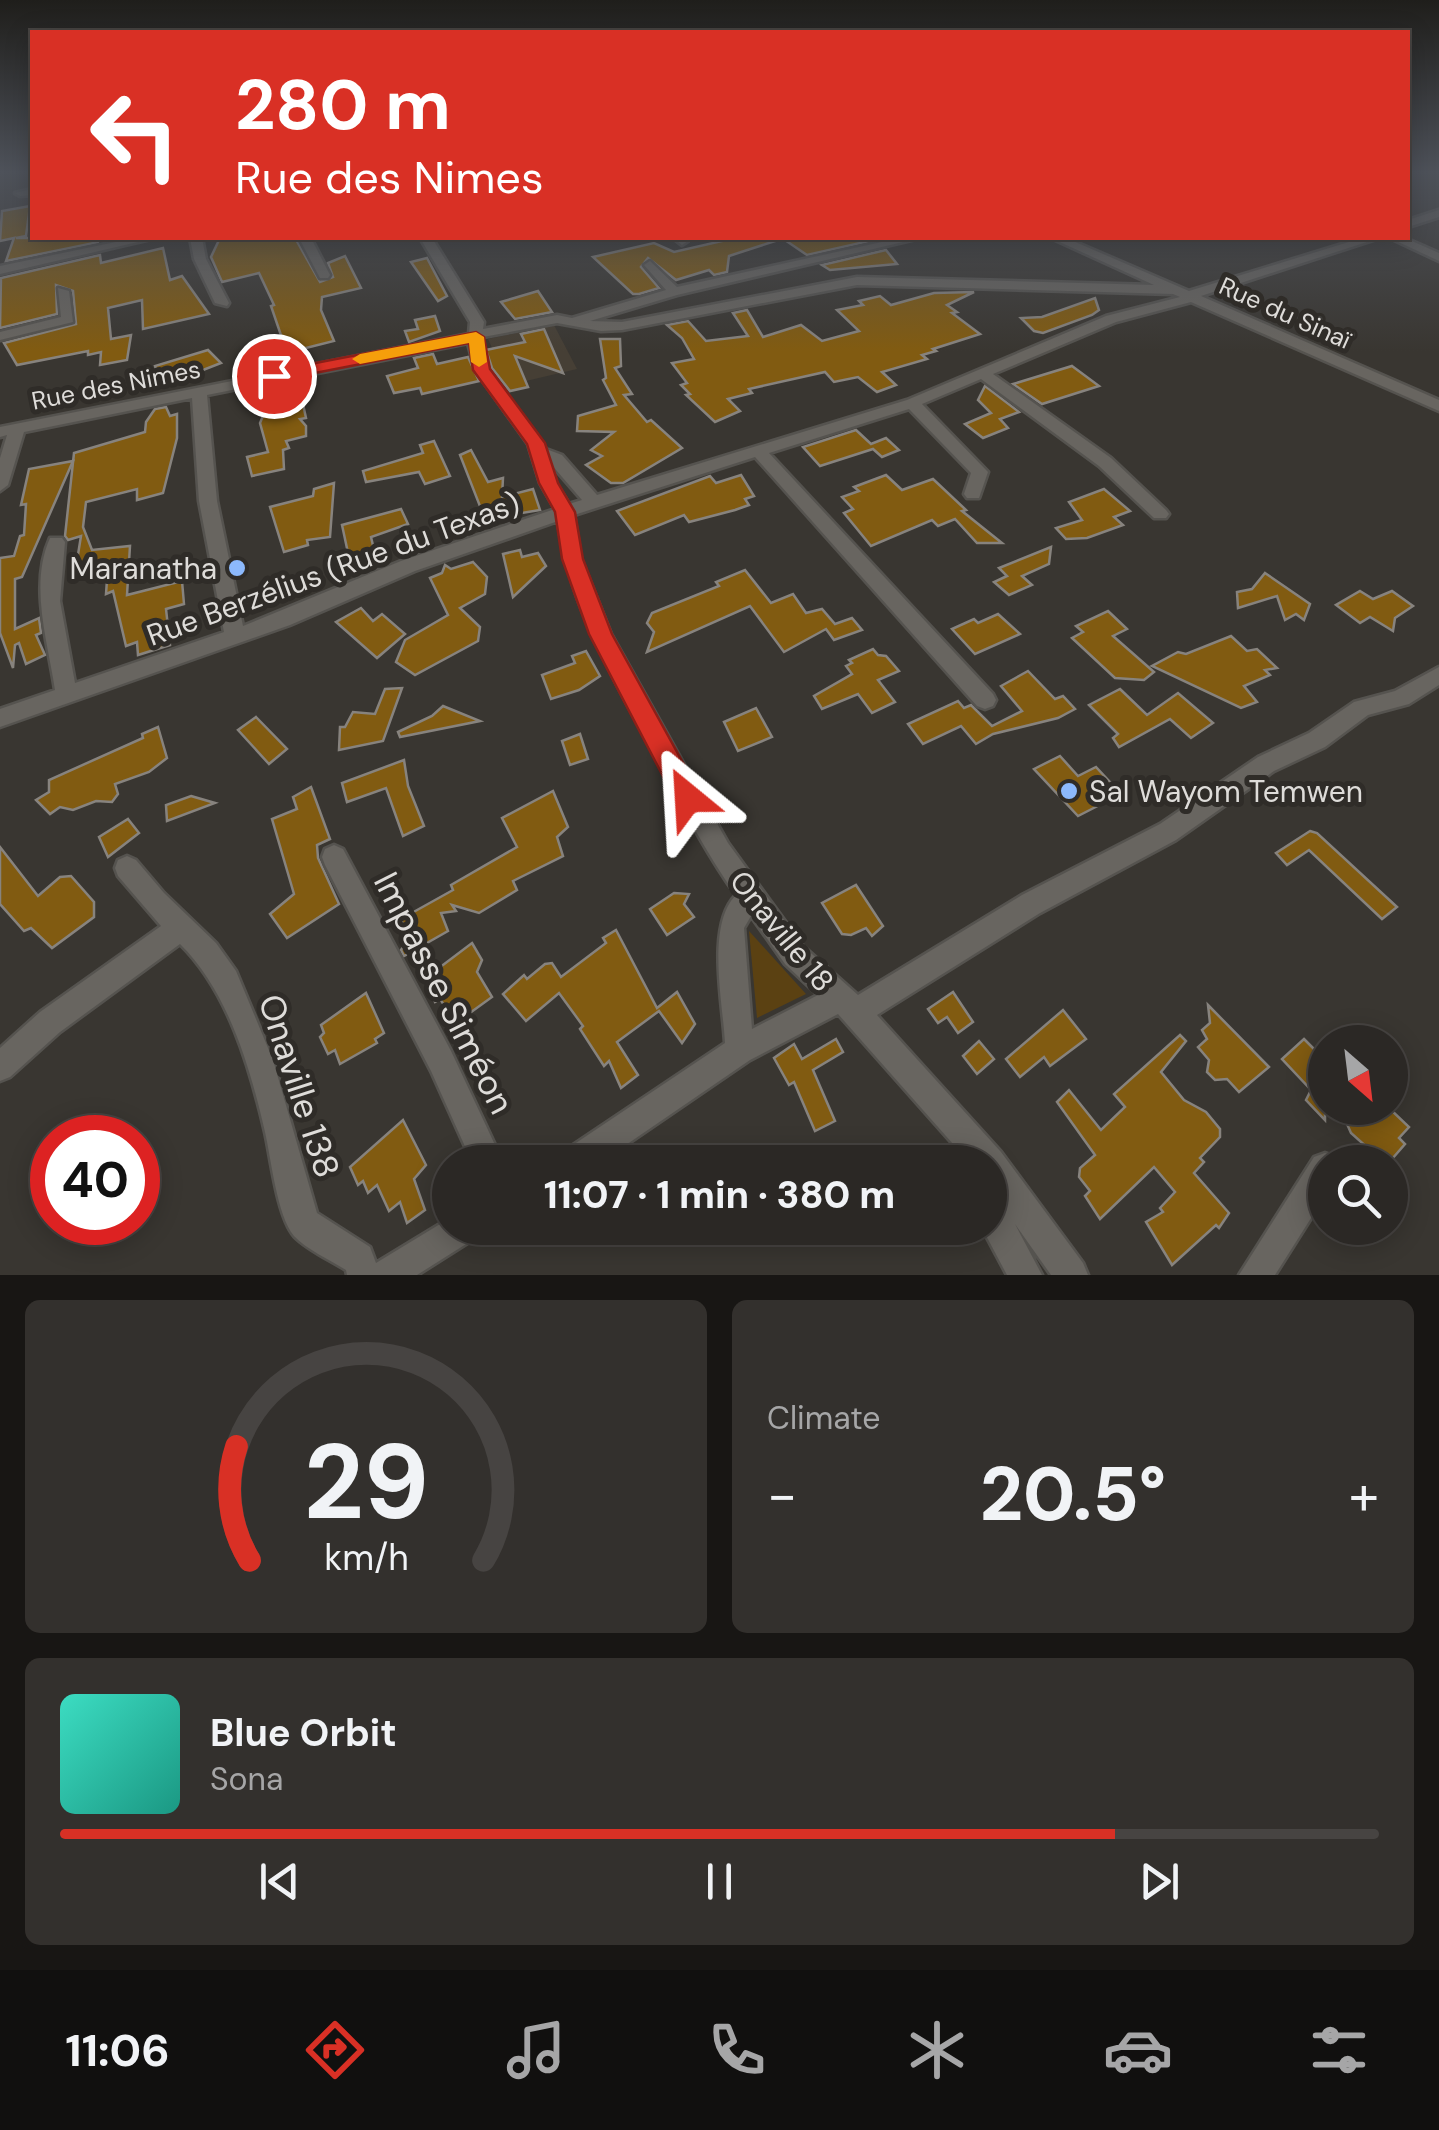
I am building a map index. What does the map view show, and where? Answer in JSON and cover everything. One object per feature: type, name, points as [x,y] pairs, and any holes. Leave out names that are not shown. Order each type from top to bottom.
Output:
[{"type":"street","points":[[0,270],[139,240]]},
{"type":"street","points":[[196,240],[200,259],[222,302]]},
{"type":"street","points":[[305,240],[324,275]]},
{"type":"street","name":"Onaville 18","points":[[427,240],[472,310],[482,370],[540,453],[548,483],[565,512],[572,559],[601,634],[688,798],[750,898],[794,955],[846,1005],[969,1145]]},
{"type":"street","points":[[574,321],[674,292],[906,240]]},
{"type":"street","name":"Rue du Sinaï","points":[[1062,240],[1439,406]]},
{"type":"street","points":[[574,321],[602,327],[622,326],[846,282],[887,279],[1187,294],[1367,240]]},
{"type":"street","points":[[1401,240],[1439,257]]},
{"type":"street","points":[[867,250],[887,279]]},
{"type":"street","points":[[650,264],[674,292]]},
{"type":"street","points":[[1110,290],[1118,303],[1111,319]]},
{"type":"street","points":[[0,336],[68,319],[63,291]]},
{"type":"street","name":"Rue Berzélius (Rue du Texas)","points":[[0,718],[235,637],[408,566],[594,502],[912,403],[1111,319],[1187,294]]},
{"type":"street","name":"Rue des Nimes","points":[[8,430],[548,320],[574,321]]},
{"type":"street","points":[[981,372],[1105,462],[1160,514]]},
{"type":"street","points":[[199,392],[208,501],[235,637]]},
{"type":"street","points":[[912,403],[980,472],[973,494]]},
{"type":"street","points":[[0,485],[8,430]]},
{"type":"street","points":[[759,452],[985,700]]},
{"type":"street","points":[[540,453],[556,460],[594,502]]},
{"type":"street","points":[[56,542],[50,563],[49,616],[66,695]]},
{"type":"street","points":[[600,1145],[740,1050],[826,1007],[846,1005],[1168,832],[1266,764],[1317,740],[1362,708],[1401,698],[1439,675]]},
{"type":"street","name":"Impasse Siméon","points":[[334,857],[441,1061],[480,1145]]},
{"type":"street","name":"Onaville 138","points":[[127,868],[207,952],[242,1017],[259,1060],[280,1130],[293,1193],[305,1224],[358,1259],[364,1275]]},
{"type":"street","points":[[740,1050],[731,928],[750,898]]},
{"type":"street","points":[[0,1068],[50,1022],[181,927]]},
{"type":"street","name":"Onaville 18","points":[[1007,1191],[1071,1275]]},
{"type":"street","points":[[1256,1275],[1308,1195]]},
{"type":"street","points":[[1007,1242],[1025,1275]]},
{"type":"street","points":[[387,1275],[436,1245]]},
{"type":"shaded area","points":[[554,325],[577,369],[509,385],[488,339]]},
{"type":"shaded area","points":[[749,931],[806,994],[757,1018]]},
{"type":"building","points":[[1,232],[27,232],[26,236],[16,238],[99,242],[6,261],[14,238],[0,241]]},
{"type":"building","points":[[219,240],[296,240],[320,282],[333,277],[328,263],[345,256],[361,288],[322,297],[321,310],[334,341],[290,352],[293,365],[283,367],[284,344],[271,306],[274,305],[259,273],[222,282],[211,257]]},
{"type":"building","points":[[726,240],[775,240],[729,256],[727,272],[714,275],[709,270],[676,280],[648,258],[641,267],[659,288],[639,294],[633,294],[593,257],[654,243],[674,252]]},
{"type":"building","points":[[785,240],[874,240],[807,255]]},
{"type":"building","points":[[163,248],[170,280],[182,276],[209,314],[143,329],[142,300],[108,308],[111,339],[131,335],[127,360],[100,365],[101,352],[88,355],[88,351],[17,365],[4,343],[76,324],[73,291],[56,285],[57,314],[0,328],[1,278],[100,255],[101,263]]},
{"type":"building","points":[[886,250],[897,264],[830,270],[822,265]]},
{"type":"building","points":[[427,258],[447,296],[438,301],[411,262]]},
{"type":"building","points":[[538,291],[552,312],[515,319],[501,302]]},
{"type":"building","points":[[974,292],[947,305],[980,334],[933,349],[936,351],[922,355],[927,359],[882,372],[896,385],[877,392],[858,377],[834,382],[825,372],[749,389],[752,393],[728,399],[740,411],[715,422],[686,395],[690,394],[681,385],[687,383],[672,363],[694,359],[682,338],[667,325],[688,321],[706,341],[748,336],[733,313],[747,310],[763,337],[801,325],[822,341],[859,331],[837,310],[863,305],[859,301],[880,296],[891,305],[934,293]]},
{"type":"building","points":[[1095,298],[1099,310],[1092,315],[1043,333],[1034,331],[1021,318],[1042,317]]},
{"type":"building","points":[[435,316],[440,331],[409,342],[405,331],[418,329],[415,320]]},
{"type":"building","points":[[544,329],[563,373],[515,356],[528,387],[510,391],[492,368],[486,350],[525,342],[521,334]]},
{"type":"building","points":[[600,339],[620,339],[621,366],[615,368],[632,394],[624,395],[647,422],[651,420],[682,448],[623,483],[611,483],[586,465],[602,456],[591,450],[614,432],[577,431],[578,416],[616,405],[603,380],[606,378]]},
{"type":"building","points":[[208,350],[221,363],[175,381],[160,381],[155,366]]},
{"type":"building","points":[[433,354],[437,364],[468,357],[479,381],[422,394],[420,388],[394,393],[387,376],[418,368],[414,358]]},
{"type":"building","points":[[1072,366],[1099,386],[1042,404],[1013,384]]},
{"type":"building","points":[[298,381],[306,418],[300,419],[306,426],[306,436],[286,441],[289,448],[283,450],[284,469],[252,476],[247,457],[268,452],[260,423],[265,411],[252,404],[283,398],[283,384]]},
{"type":"building","points":[[985,386],[1019,412],[1000,419],[1008,428],[983,438],[965,424],[991,413],[978,400]]},
{"type":"building","points":[[166,407],[170,416],[177,414],[177,438],[163,493],[137,500],[137,489],[86,502],[83,527],[92,550],[130,546],[127,595],[182,581],[184,604],[166,609],[170,645],[138,655],[137,642],[126,646],[113,591],[106,594],[108,566],[93,569],[90,563],[76,567],[81,536],[68,540],[65,536],[74,453],[145,432],[146,422],[155,409]]},
{"type":"building","points":[[856,430],[871,444],[886,438],[899,450],[882,457],[873,449],[820,466],[803,447]]},
{"type":"building","points":[[434,441],[450,476],[425,484],[419,472],[366,482],[363,471],[423,453],[420,445]]},
{"type":"building","points":[[471,450],[488,482],[503,478],[502,497],[533,489],[540,510],[485,519],[460,455]]},
{"type":"building","points":[[73,461],[22,577],[15,579],[15,629],[39,618],[41,633],[36,635],[45,655],[26,664],[19,643],[15,645],[13,668],[0,633],[0,558],[14,556],[20,536],[24,535],[26,504],[21,505],[29,469]]},
{"type":"building","points":[[741,475],[754,496],[745,499],[749,505],[735,510],[689,522],[684,515],[635,535],[617,511],[710,476],[716,483]]},
{"type":"building","points":[[886,475],[902,490],[933,479],[966,510],[962,511],[1002,543],[977,543],[955,519],[938,526],[932,520],[871,546],[844,513],[853,509],[842,497],[859,491],[854,487]]},
{"type":"building","points":[[334,483],[330,537],[307,540],[308,545],[284,552],[270,507],[313,496],[314,489]]},
{"type":"building","points":[[1104,489],[1130,511],[1114,517],[1123,525],[1087,538],[1066,539],[1056,528],[1082,520],[1069,502]]},
{"type":"building","points":[[401,509],[408,524],[371,537],[376,558],[351,567],[342,525]]},
{"type":"building","points":[[1051,547],[1049,564],[1022,576],[1032,585],[1009,595],[994,582],[1007,576],[999,568]]},
{"type":"building","points":[[520,550],[522,557],[538,553],[546,566],[513,597],[503,554]]},
{"type":"building","points":[[473,562],[487,577],[485,594],[460,608],[480,627],[478,641],[415,675],[396,662],[405,640],[448,615],[430,578],[442,573],[445,565],[451,569]]},
{"type":"building","points":[[745,570],[771,603],[793,594],[806,613],[822,609],[835,624],[852,618],[862,630],[834,640],[826,629],[784,652],[750,606],[647,652],[654,632],[647,623],[652,613],[719,586],[716,582]]},
{"type":"building","points":[[1265,573],[1310,604],[1304,620],[1296,614],[1285,620],[1277,596],[1238,608],[1237,592],[1252,589]]},
{"type":"building","points":[[1360,591],[1373,599],[1392,591],[1413,606],[1395,618],[1393,631],[1370,617],[1360,623],[1336,605]]},
{"type":"building","points":[[361,608],[373,621],[382,614],[405,634],[377,658],[336,622]]},
{"type":"building","points":[[1108,611],[1127,629],[1113,636],[1154,672],[1144,680],[1115,678],[1072,638],[1083,632],[1076,626]]},
{"type":"building","points":[[998,614],[1020,634],[975,654],[952,629],[974,619],[978,623]]},
{"type":"building","points":[[1231,636],[1247,651],[1257,649],[1277,668],[1265,670],[1270,675],[1244,686],[1257,702],[1241,708],[1152,666],[1178,652],[1186,654]]},
{"type":"building","points":[[873,649],[886,656],[899,671],[878,680],[895,702],[872,713],[858,694],[822,709],[814,696],[852,674],[846,666],[852,663],[849,660]]},
{"type":"building","points":[[586,651],[600,676],[579,690],[551,699],[542,675],[575,663],[572,656]]},
{"type":"building","points":[[1028,671],[1055,699],[1063,696],[1075,709],[1058,718],[993,734],[976,744],[961,726],[923,744],[908,724],[958,701],[964,708],[971,705],[992,726],[1022,711],[1001,686]]},
{"type":"building","points":[[402,688],[383,741],[339,750],[340,727],[345,727],[353,712],[375,714],[385,689]]},
{"type":"building","points":[[1120,689],[1147,715],[1178,693],[1213,723],[1191,738],[1170,719],[1119,747],[1113,738],[1118,734],[1089,705]]},
{"type":"building","points":[[443,706],[480,721],[400,737],[398,732],[432,716]]},
{"type":"building","points":[[756,708],[772,737],[738,751],[724,722]]},
{"type":"building","points":[[256,717],[287,749],[269,764],[238,730]]},
{"type":"building","points":[[158,727],[167,758],[149,772],[115,784],[118,794],[112,802],[96,801],[73,810],[60,807],[50,814],[36,800],[49,792],[49,780],[143,738],[142,734]]},
{"type":"building","points":[[580,734],[588,759],[570,765],[562,741]]},
{"type":"building","points":[[1060,756],[1078,776],[1096,767],[1121,794],[1078,816],[1034,769]]},
{"type":"building","points":[[404,760],[408,786],[424,826],[403,836],[386,788],[347,802],[342,783]]},
{"type":"building","points":[[311,787],[330,839],[317,845],[318,858],[339,904],[287,938],[270,914],[294,894],[272,819],[297,809],[293,797]]},
{"type":"building","points":[[553,791],[568,827],[557,837],[563,856],[513,881],[517,890],[479,913],[452,905],[456,911],[441,913],[448,931],[404,956],[401,950],[408,939],[401,919],[517,847],[502,818]]},
{"type":"building","points":[[191,796],[215,803],[167,821],[166,805]]},
{"type":"building","points":[[128,819],[139,833],[108,857],[99,837]]},
{"type":"building","points":[[1310,831],[1317,833],[1397,907],[1382,919],[1309,850],[1287,865],[1276,853]]},
{"type":"building","points":[[0,847],[38,896],[60,877],[71,876],[94,902],[94,917],[52,948],[31,928],[24,931],[0,904]]},
{"type":"building","points":[[856,885],[883,926],[872,936],[866,928],[851,935],[842,934],[822,903]]},
{"type":"building","points":[[674,893],[689,894],[684,904],[694,917],[667,935],[650,909]]},
{"type":"building","points":[[616,930],[657,1008],[677,992],[695,1024],[682,1043],[659,1011],[617,1042],[638,1075],[621,1088],[609,1061],[604,1066],[580,1029],[583,1026],[559,993],[526,1021],[503,994],[524,975],[527,979],[545,964],[552,963],[561,977],[606,943],[603,938]]},
{"type":"building","points":[[472,943],[482,960],[477,972],[492,997],[456,1023],[428,989],[441,980],[435,971]]},
{"type":"building","points":[[953,992],[973,1022],[958,1033],[947,1017],[938,1023],[928,1009]]},
{"type":"building","points":[[366,993],[384,1033],[375,1039],[377,1043],[340,1064],[335,1050],[328,1054],[320,1037],[324,1033],[321,1025]]},
{"type":"building","points":[[1208,1005],[1269,1067],[1239,1092],[1227,1079],[1215,1080],[1207,1072],[1209,1060],[1198,1047],[1207,1039],[1202,1030],[1210,1023]]},
{"type":"building","points":[[1063,1010],[1086,1039],[1050,1066],[1044,1057],[1020,1077],[1006,1059]]},
{"type":"building","points":[[1180,1035],[1186,1041],[1161,1072],[1184,1100],[1206,1112],[1220,1129],[1220,1137],[1200,1158],[1204,1162],[1194,1173],[1229,1213],[1219,1228],[1216,1225],[1172,1265],[1146,1222],[1163,1212],[1160,1208],[1175,1192],[1154,1167],[1100,1219],[1085,1196],[1090,1191],[1079,1177],[1080,1168],[1095,1155],[1057,1102],[1069,1090],[1101,1130],[1125,1107],[1114,1094]]},
{"type":"building","points":[[836,1039],[843,1052],[813,1070],[835,1121],[815,1131],[794,1082],[789,1085],[774,1058],[794,1044],[802,1059]]},
{"type":"building","points":[[1304,1039],[1308,1043],[1308,1087],[1282,1059]]},
{"type":"building","points":[[979,1041],[994,1059],[977,1074],[963,1056]]},
{"type":"building","points":[[403,1120],[426,1165],[414,1179],[425,1210],[407,1223],[400,1202],[389,1211],[377,1185],[368,1193],[363,1181],[358,1185],[350,1167]]},
{"type":"building","points":[[1347,1125],[1409,1127],[1399,1138],[1404,1145],[1364,1145]]},
{"type":"slow traffic","points":[[360,359],[476,337],[479,362]]},
{"type":"place","name":"Maranatha","points":[[237,568]]},
{"type":"place","name":"Sal Wayom Temwen","points":[[1069,791]]},
{"type":"route","points":[[274,376],[476,337],[482,370],[536,443],[548,483],[560,498],[572,559],[601,634],[688,798]]}]
